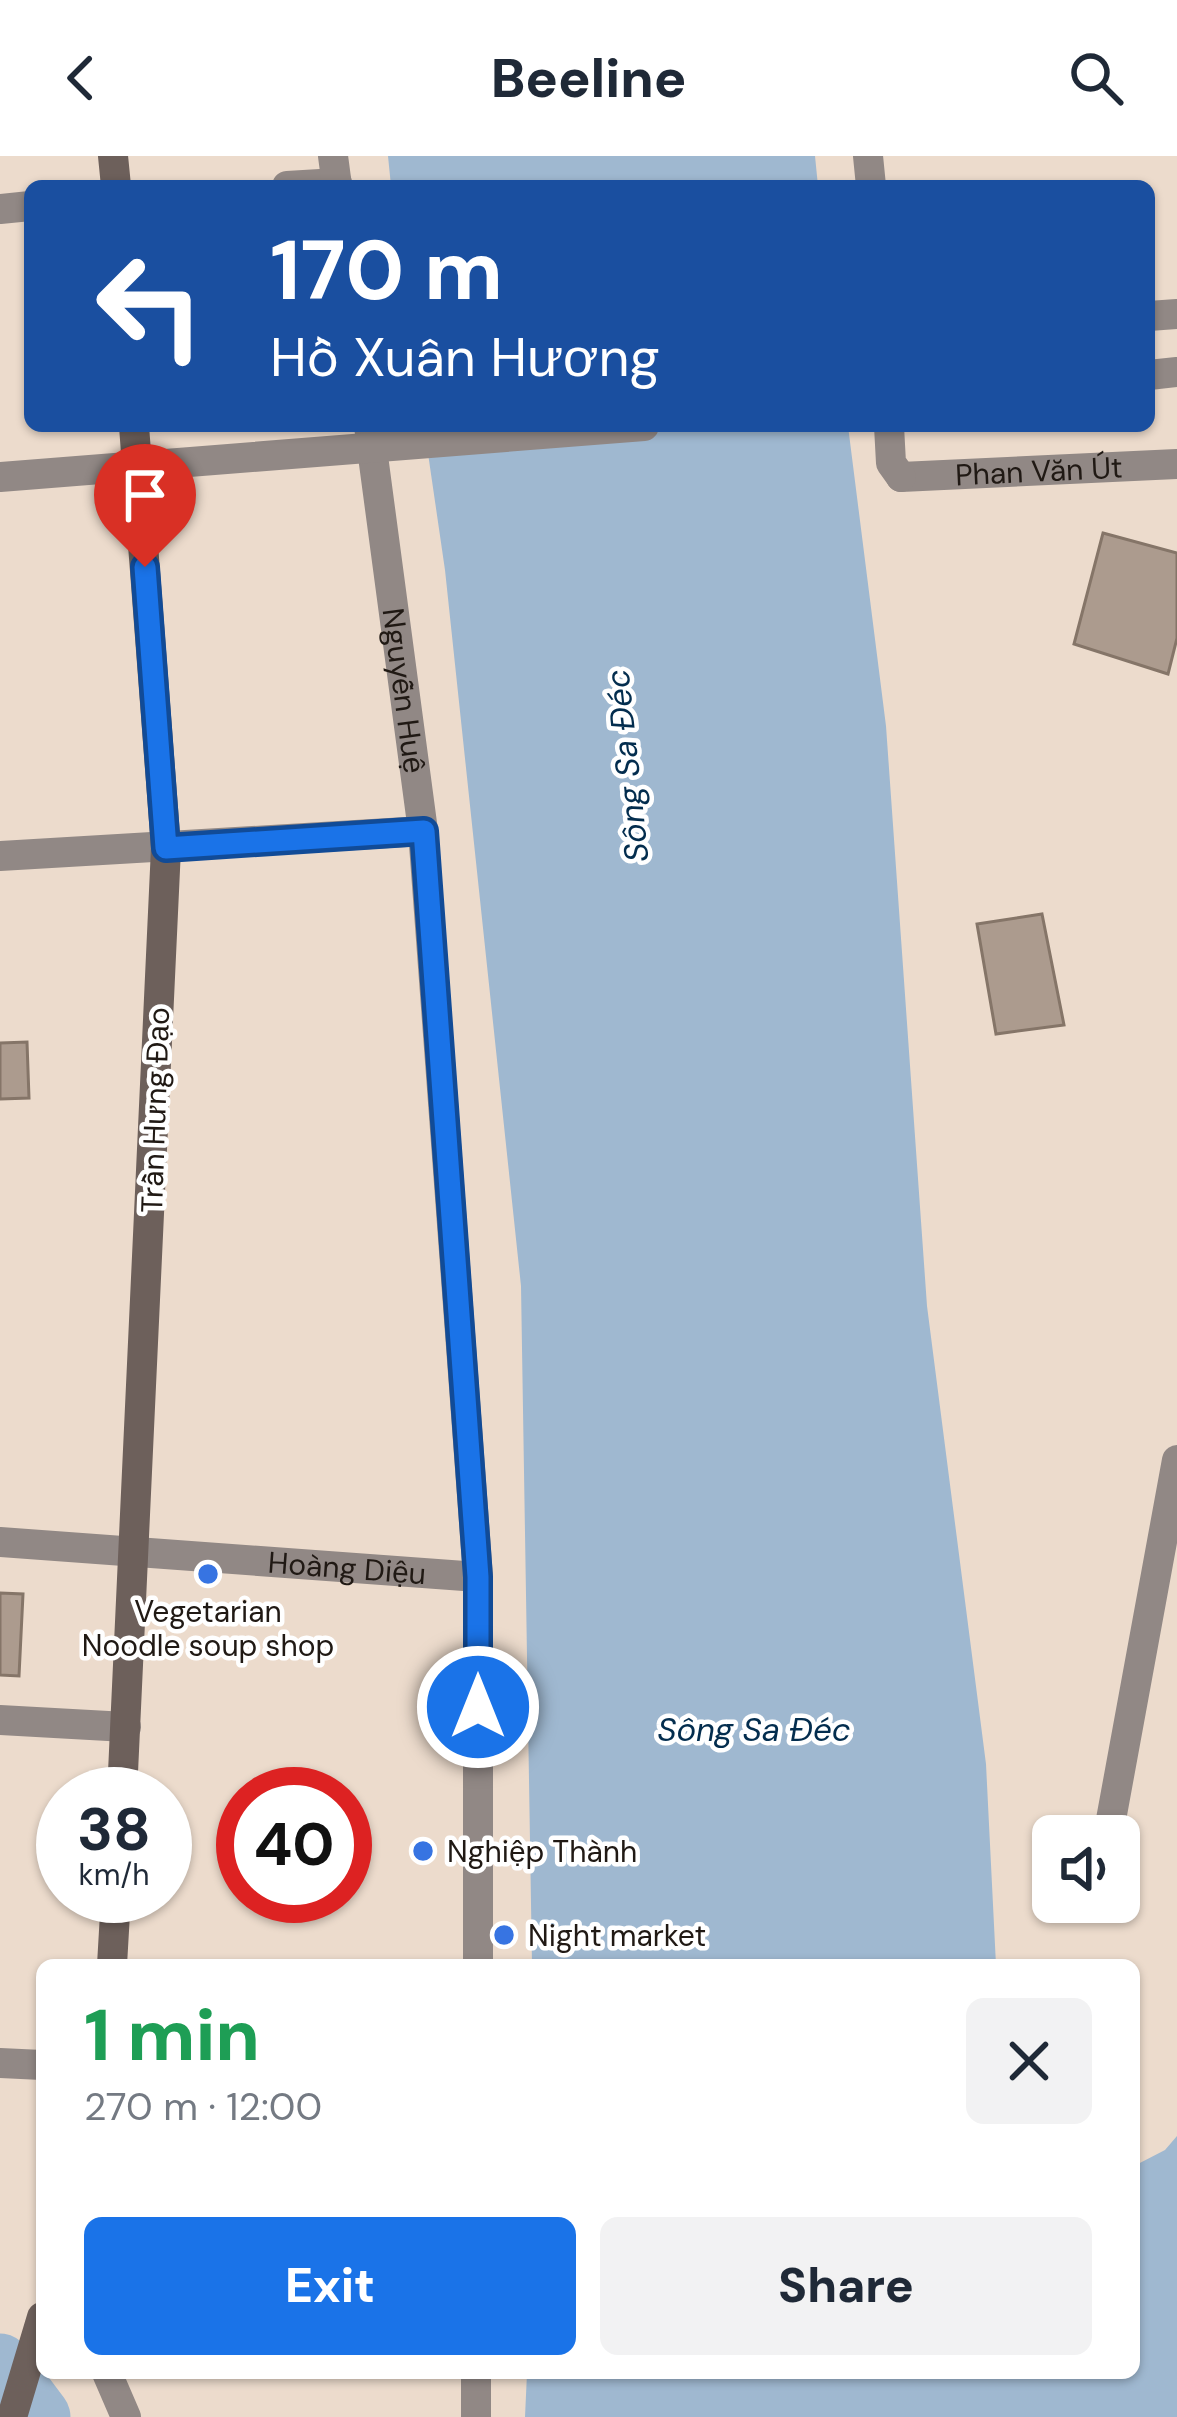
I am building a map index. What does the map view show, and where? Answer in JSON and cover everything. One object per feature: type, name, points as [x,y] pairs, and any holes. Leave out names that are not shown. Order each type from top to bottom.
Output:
[{"type":"main road","name":"Trần Hưng Đạo","points":[[124,1767],[166,848],[134,432]]},
{"type":"main road","points":[[112,1959],[114,1923]]},
{"type":"main road","points":[[12,2417],[36,2337]]},
{"type":"street","name":"Nguyễn Huệ","points":[[370,432],[424,831],[478,1577],[478,1959]]},
{"type":"street","points":[[0,477],[576,432]]},
{"type":"street","name":"Phan Văn Út","points":[[889,432],[891,464],[901,477],[1177,464]]},
{"type":"street","points":[[0,856],[424,831]]},
{"type":"street","points":[[1112,1815],[1177,1460]]},
{"type":"street","name":"Hoàng Diệu","points":[[0,1542],[136,1548],[478,1577]]},
{"type":"street","points":[[0,1720],[126,1727]]},
{"type":"street","points":[[0,2063],[36,2066]]},
{"type":"street","points":[[109,2379],[125,2417]]},
{"type":"street","points":[[476,2379],[476,2417]]},
{"type":"water","points":[[388,156],[815,156],[817,180],[390,180]]},
{"type":"water","name":"Sông Sa Đéc","points":[[425,432],[849,432],[886,726],[927,1306],[986,1764],[996,1959],[532,1959],[521,1286],[445,570]]},
{"type":"water","points":[[1177,2136],[1177,2417],[525,2417],[527,2379],[1140,2379],[1140,2163],[1165,2150]]},
{"type":"building","points":[[1103,533],[1177,553],[1177,638],[1168,674],[1074,644]]},
{"type":"building","points":[[1042,914],[1064,1025],[996,1034],[977,924]]},
{"type":"building","points":[[27,1042],[29,1098],[0,1099],[0,1043]]},
{"type":"building","points":[[0,1593],[23,1594],[19,1676],[0,1675]]},
{"type":"waterway","points":[[0,2365],[39,2417]]},
{"type":"place","name":"Vegetarian Noodle soup shop","points":[[208,1574]]},
{"type":"place","name":"Nghiệp Thành","points":[[423,1851]]},
{"type":"place","name":"Night market","points":[[504,1935]]},
{"type":"route","points":[[145,567],[166,848],[424,831],[478,1577],[478,1707]]}]
